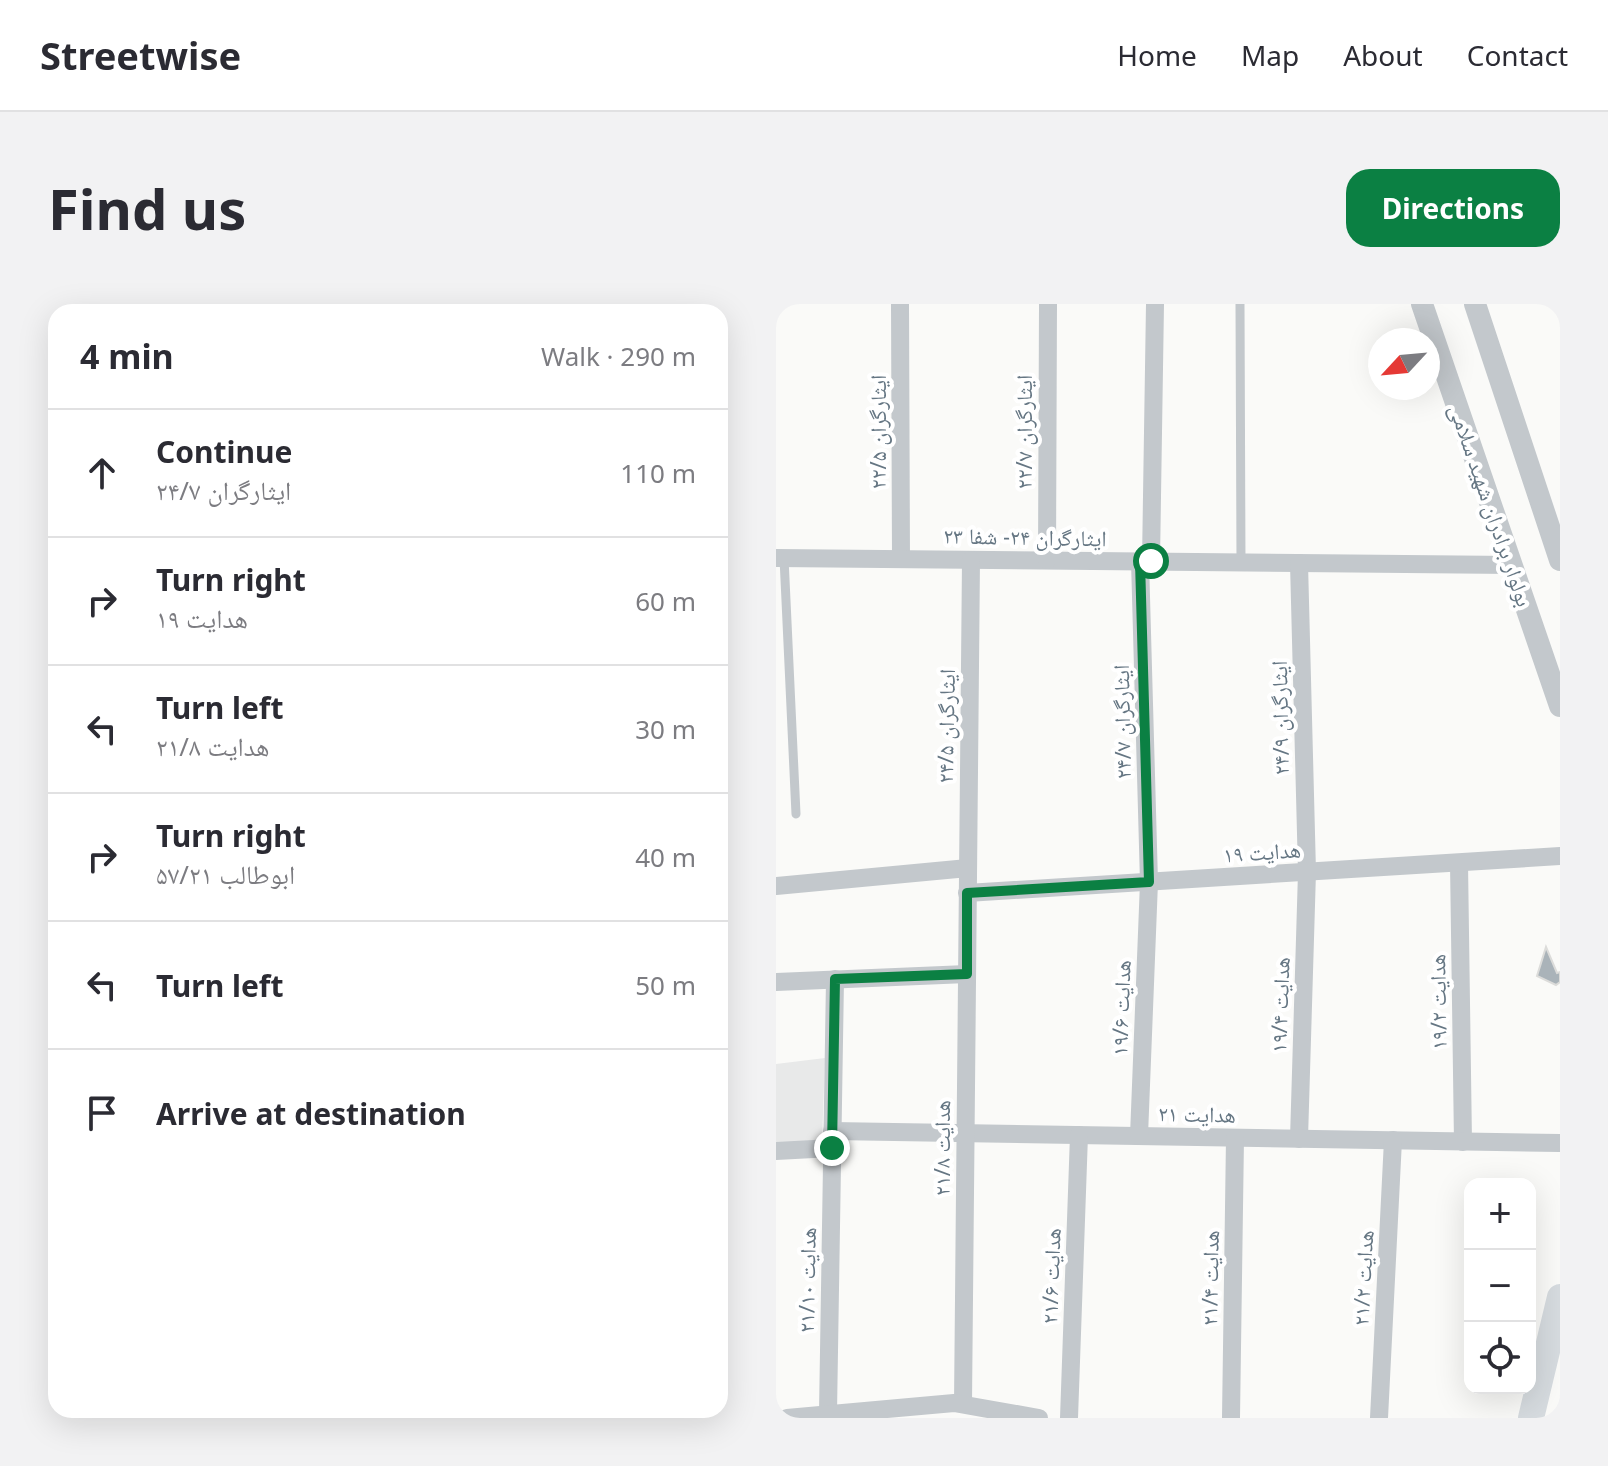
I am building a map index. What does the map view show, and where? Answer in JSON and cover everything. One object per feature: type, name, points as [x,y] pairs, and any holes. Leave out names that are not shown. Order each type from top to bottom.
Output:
[{"type":"main road","points":[[1531,1418],[1560,1297]]},
{"type":"street","name":"ایثارگران ۲۲/۵","points":[[900,304],[901,559]]},
{"type":"street","name":"ایثارگران ۲۲/۷","points":[[1047,560],[1048,304]]},
{"type":"street","name":"ایثارگران ۲۴/۷","points":[[1149,882],[1146,561],[1155,304]]},
{"type":"street","name":"بولوار برادران شهید سلامی","points":[[1422,304],[1560,706]]},
{"type":"street","points":[[1475,304],[1560,560]]},
{"type":"street","name":"ایثارگران ۲۴- شفا ۲۳","points":[[780,558],[1513,565]]},
{"type":"street","name":"ایثارگران ۲۴/۵","points":[[967,893],[971,560]]},
{"type":"street","name":"ایثارگران ۲۴/۹","points":[[1299,563],[1307,872]]},
{"type":"street","name":"هدایت ۱۹","points":[[967,893],[1560,856]]},
{"type":"street","name":"هدایت ۱۹/۲","points":[[1459,863],[1463,1142]]},
{"type":"street","points":[[776,886],[968,868]]},
{"type":"street","name":"هدایت ۱۹/۴","points":[[1299,1139],[1307,872]]},
{"type":"street","name":"هدایت ۱۹/۶","points":[[1139,1136],[1149,882]]},
{"type":"street","name":"هدایت ۲۱/۸","points":[[957,1408],[965,1133],[967,893]]},
{"type":"street","points":[[776,982],[967,974]]},
{"type":"street","name":"هدایت ۲۱/۱۰","points":[[828,1413],[835,979]]},
{"type":"street","name":"هدایت ۲۱","points":[[776,1151],[832,1140],[965,1133],[1560,1143]]},
{"type":"street","name":"هدایت ۲۱/۶","points":[[1069,1418],[1079,1135]]},
{"type":"street","name":"هدایت ۲۱/۴","points":[[1231,1418],[1235,1138]]},
{"type":"street","name":"هدایت ۲۱/۲","points":[[1379,1418],[1393,1140]]},
{"type":"street","points":[[787,1418],[828,1413],[957,1408],[1039,1418]]},
{"type":"lane","points":[[1240,304],[1241,563]]},
{"type":"lane","points":[[780,558],[796,814]]},
{"type":"shaded area","points":[[825,1058],[822,1142],[776,1145],[776,1064]]},
{"type":"building","points":[[1546,947],[1557,973],[1560,972],[1560,982],[1556,985],[1537,976]]},
{"type":"route","points":[[832,1148],[835,979],[967,974],[967,893],[1149,882],[1140,561],[1151,561]]}]
